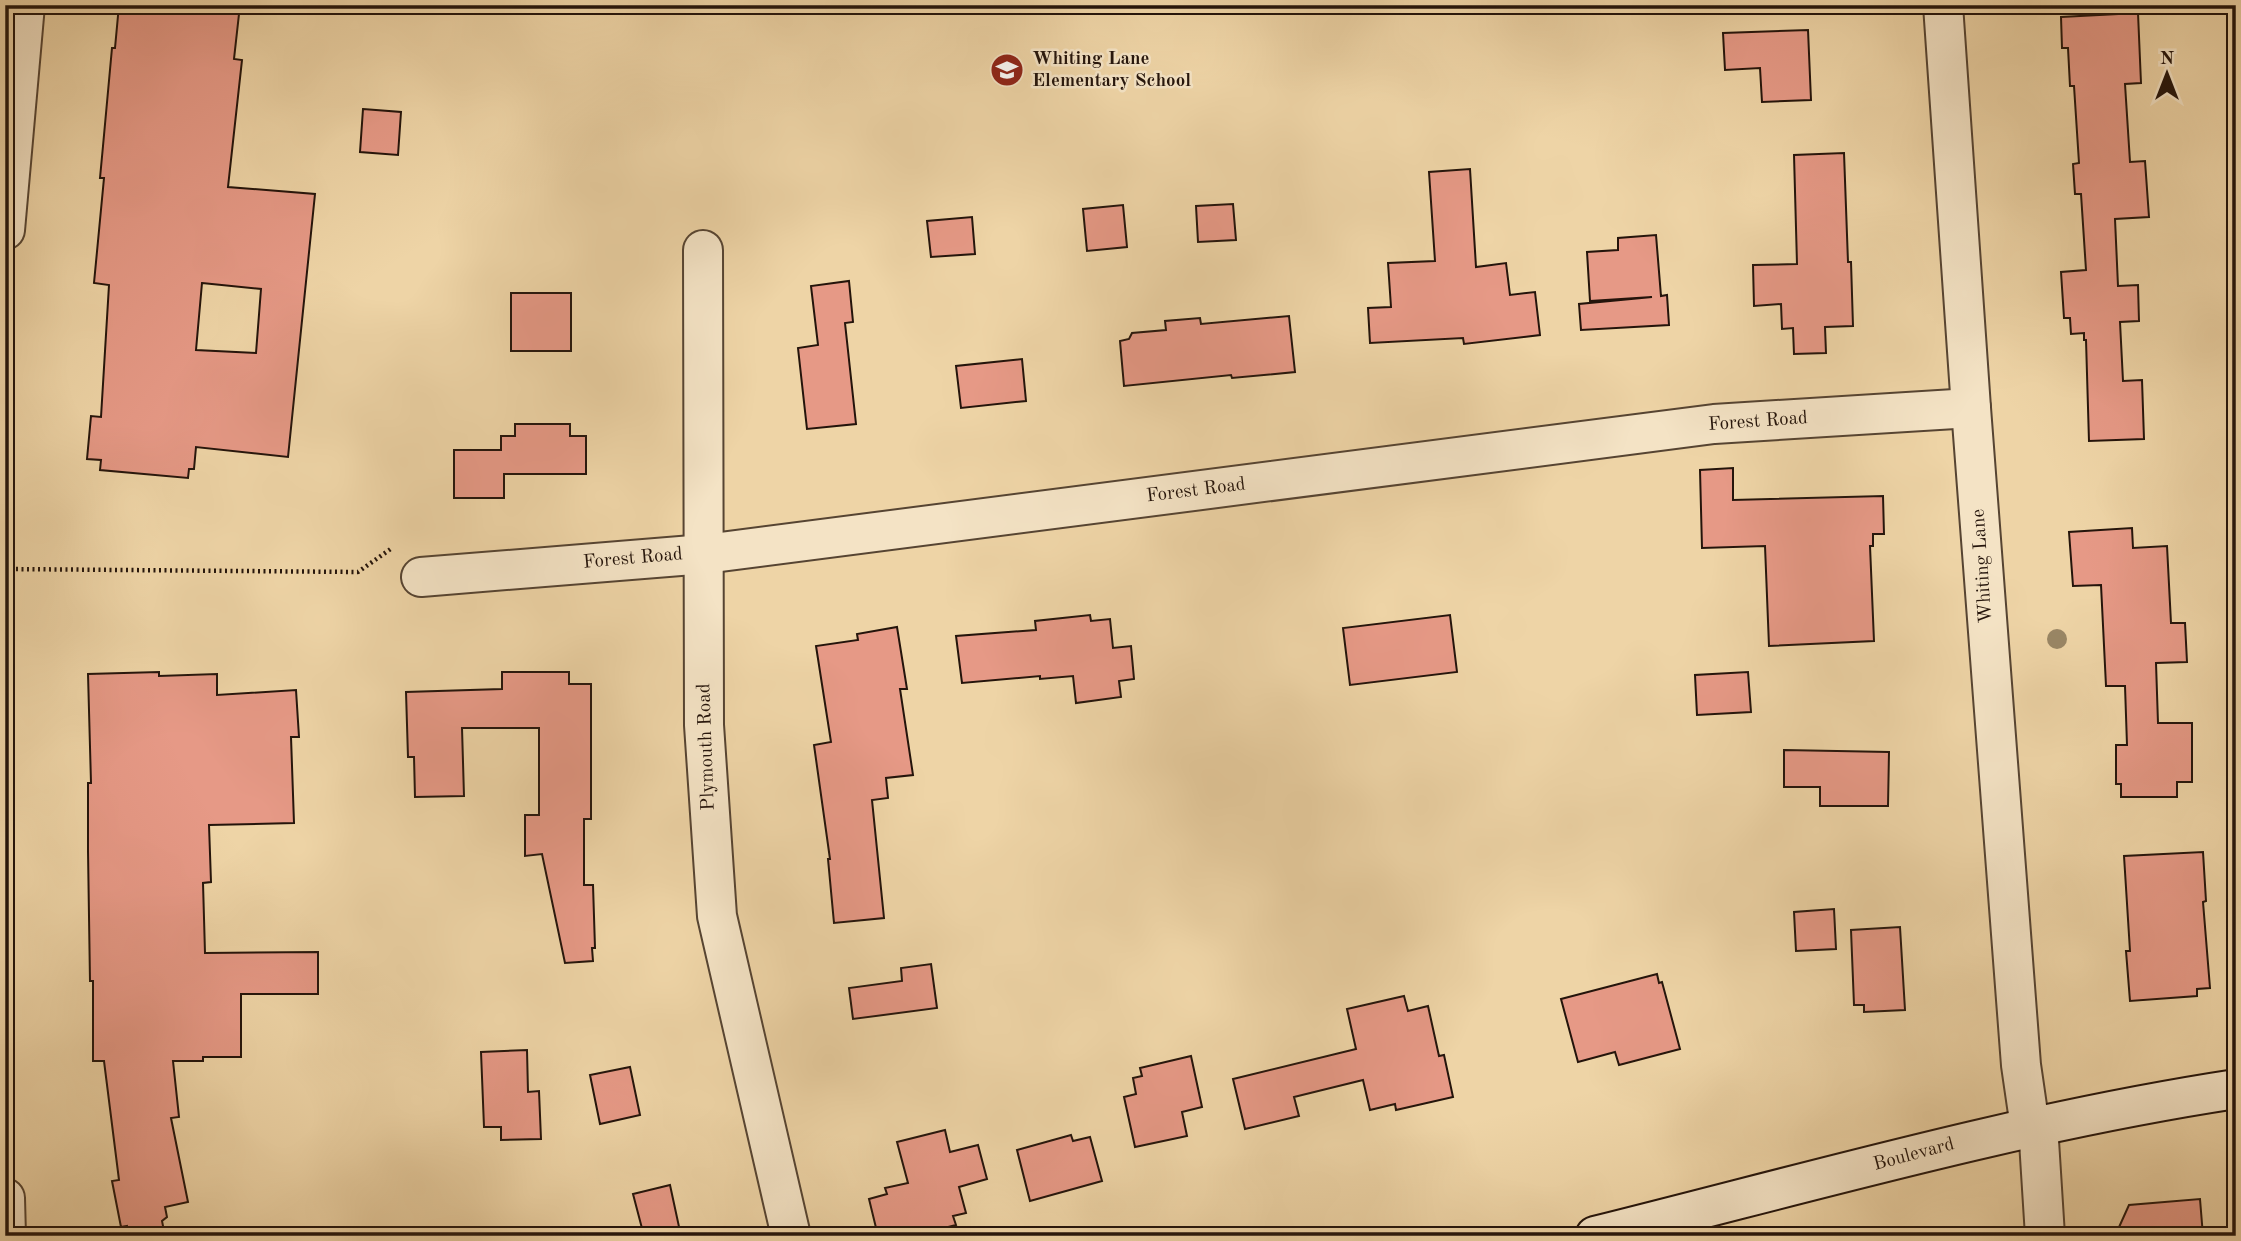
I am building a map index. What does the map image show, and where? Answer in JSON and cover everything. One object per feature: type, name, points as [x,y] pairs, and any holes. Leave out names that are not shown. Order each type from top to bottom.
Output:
[{"type":"street","points":[[5,230],[25,5]]},
{"type":"street","name":"Whiting Lane","points":[[1943,5],[2021,1065],[2034,1126],[2045,1236]]},
{"type":"street","name":"Plymouth Road","points":[[703,250],[704,724],[717,916],[791,1236]]},
{"type":"street","name":"Forest Road","points":[[421,577],[705,554],[1714,425],[1971,408]]},
{"type":"street","name":"Boulevard","points":[[1595,1236],[2034,1126],[2236,1089]]},
{"type":"street","points":[[5,1198],[6,1236]]},
{"type":"path","points":[[5,569],[358,572],[397,546]]},
{"type":"building","points":[[119,5],[240,5],[234,59],[242,60],[228,187],[315,194],[288,457],[196,447],[194,469],[189,469],[188,478],[100,470],[101,460],[87,459],[91,416],[101,417],[109,285],[94,283],[104,178],[100,178],[112,48],[115,48]],"holes":[[[202,283],[261,289],[256,353],[196,350]]]},
{"type":"building","points":[[2138,13],[2141,83],[2125,84],[2130,162],[2145,161],[2149,217],[2115,219],[2118,286],[2138,285],[2139,321],[2120,322],[2123,381],[2142,380],[2144,439],[2089,441],[2086,340],[2084,333],[2071,334],[2070,318],[2064,318],[2061,272],[2086,270],[2081,194],[2075,194],[2073,164],[2079,163],[2074,86],[2070,86],[2068,48],[2062,48],[2061,17]]},
{"type":"building","points":[[1808,30],[1811,100],[1762,102],[1760,68],[1725,70],[1723,33]]},
{"type":"building","points":[[363,109],[401,112],[398,155],[360,152]]},
{"type":"building","points":[[1844,153],[1853,326],[1825,327],[1826,353],[1794,354],[1793,328],[1782,329],[1781,304],[1754,306],[1753,265],[1797,264],[1794,155]]},
{"type":"building","points":[[1470,169],[1476,267],[1506,263],[1510,295],[1535,292],[1540,335],[1464,344],[1463,338],[1370,343],[1368,308],[1391,307],[1388,263],[1435,261],[1429,172]]},
{"type":"building","points":[[1233,204],[1236,240],[1198,242],[1196,206]]},
{"type":"building","points":[[1123,205],[1127,247],[1087,251],[1083,209]]},
{"type":"building","points":[[972,217],[975,254],[931,257],[927,221]]},
{"type":"building","points":[[1656,235],[1661,296],[1667,295],[1669,325],[1581,330],[1579,304],[1652,297],[1590,301],[1587,252],[1618,250],[1618,238]]},
{"type":"building","points":[[849,281],[853,322],[845,323],[856,424],[807,429],[798,348],[818,345],[811,286]]},
{"type":"building","points":[[511,293],[571,293],[571,351],[511,351]]},
{"type":"building","points":[[1289,316],[1295,372],[1232,378],[1231,375],[1124,386],[1120,341],[1129,339],[1132,333],[1166,330],[1165,321],[1200,318],[1201,324]]},
{"type":"building","points":[[1022,359],[1026,401],[961,408],[956,366]]},
{"type":"building","points":[[515,424],[570,424],[570,436],[586,436],[586,474],[504,474],[504,498],[454,498],[454,450],[501,450],[501,436],[515,436]]},
{"type":"building","points":[[1733,468],[1733,500],[1883,496],[1884,534],[1873,534],[1873,546],[1870,546],[1874,641],[1769,646],[1765,546],[1702,548],[1700,470]]},
{"type":"building","points":[[2132,528],[2133,548],[2167,546],[2171,623],[2185,623],[2187,662],[2156,663],[2158,723],[2192,723],[2192,782],[2177,782],[2177,797],[2121,797],[2121,784],[2116,784],[2116,745],[2127,745],[2125,686],[2106,686],[2101,585],[2073,586],[2069,532]]},
{"type":"building","points":[[1090,615],[1091,621],[1110,619],[1113,648],[1131,646],[1134,679],[1119,681],[1121,697],[1076,703],[1073,676],[962,683],[956,636],[1036,630],[1035,621]]},
{"type":"building","points":[[1450,615],[1457,672],[1350,685],[1343,628]]},
{"type":"building","points":[[897,627],[907,689],[900,689],[913,775],[886,778],[888,798],[872,800],[884,918],[834,923],[830,859],[814,745],[831,742],[816,646],[858,640],[857,634]]},
{"type":"building","points":[[159,672],[159,676],[217,674],[217,695],[296,690],[299,737],[291,737],[294,823],[209,825],[211,882],[203,883],[205,953],[318,952],[318,994],[241,994],[241,1057],[203,1057],[203,1061],[173,1061],[179,1117],[171,1118],[188,1202],[165,1207],[167,1217],[162,1221],[165,1236],[129,1236],[127,1226],[121,1227],[112,1181],[119,1180],[104,1061],[93,1061],[88,851],[88,783],[91,783],[88,674]]},
{"type":"building","points":[[502,672],[569,672],[569,684],[591,684],[591,819],[584,819],[584,885],[593,885],[593,961],[565,963],[542,854],[525,856],[525,815],[539,815],[539,728],[462,728],[464,796],[415,797],[414,757],[408,757],[406,692],[502,689]]},
{"type":"building","points":[[1748,672],[1751,712],[1697,715],[1695,675]]},
{"type":"building","points":[[1784,750],[1889,752],[1888,806],[1820,806],[1820,787],[1784,787]]},
{"type":"building","points":[[2203,852],[2206,901],[2203,902],[2210,988],[2197,989],[2197,996],[2130,1001],[2124,856]]},
{"type":"building","points":[[1834,909],[1836,949],[1796,951],[1794,912]]},
{"type":"building","points":[[1900,927],[1905,1010],[1864,1012],[1864,1005],[1854,1005],[1851,930]]},
{"type":"building","points":[[931,964],[937,1008],[853,1019],[849,988],[902,981],[901,968]]},
{"type":"building","points":[[1657,974],[1659,983],[1662,982],[1680,1049],[1619,1065],[1615,1052],[1578,1062],[1561,999]]},
{"type":"building","points":[[1404,996],[1408,1011],[1428,1006],[1439,1056],[1444,1055],[1453,1097],[1396,1110],[1395,1104],[1370,1110],[1363,1080],[1294,1097],[1299,1116],[1245,1129],[1233,1079],[1356,1049],[1347,1009]]},
{"type":"building","points":[[527,1050],[528,1092],[539,1091],[541,1139],[501,1140],[501,1127],[484,1127],[481,1052]]},
{"type":"building","points":[[1191,1056],[1202,1107],[1182,1112],[1187,1136],[1135,1147],[1124,1097],[1136,1094],[1133,1078],[1142,1076],[1140,1068]]},
{"type":"building","points":[[630,1067],[640,1115],[600,1124],[590,1075]]},
{"type":"building","points":[[945,1130],[950,1152],[978,1145],[987,1179],[959,1187],[966,1213],[953,1216],[956,1225],[913,1236],[878,1236],[869,1199],[887,1194],[885,1188],[908,1183],[897,1142]]},
{"type":"building","points":[[1071,1135],[1073,1141],[1090,1137],[1102,1181],[1030,1201],[1017,1150]]},
{"type":"building","points":[[670,1185],[681,1236],[644,1236],[633,1194]]},
{"type":"building","points":[[2200,1199],[2203,1236],[2115,1236],[2129,1205]]},
{"type":"place","name":"Whiting Lane Elementary School","points":[[1007,70]]}]
